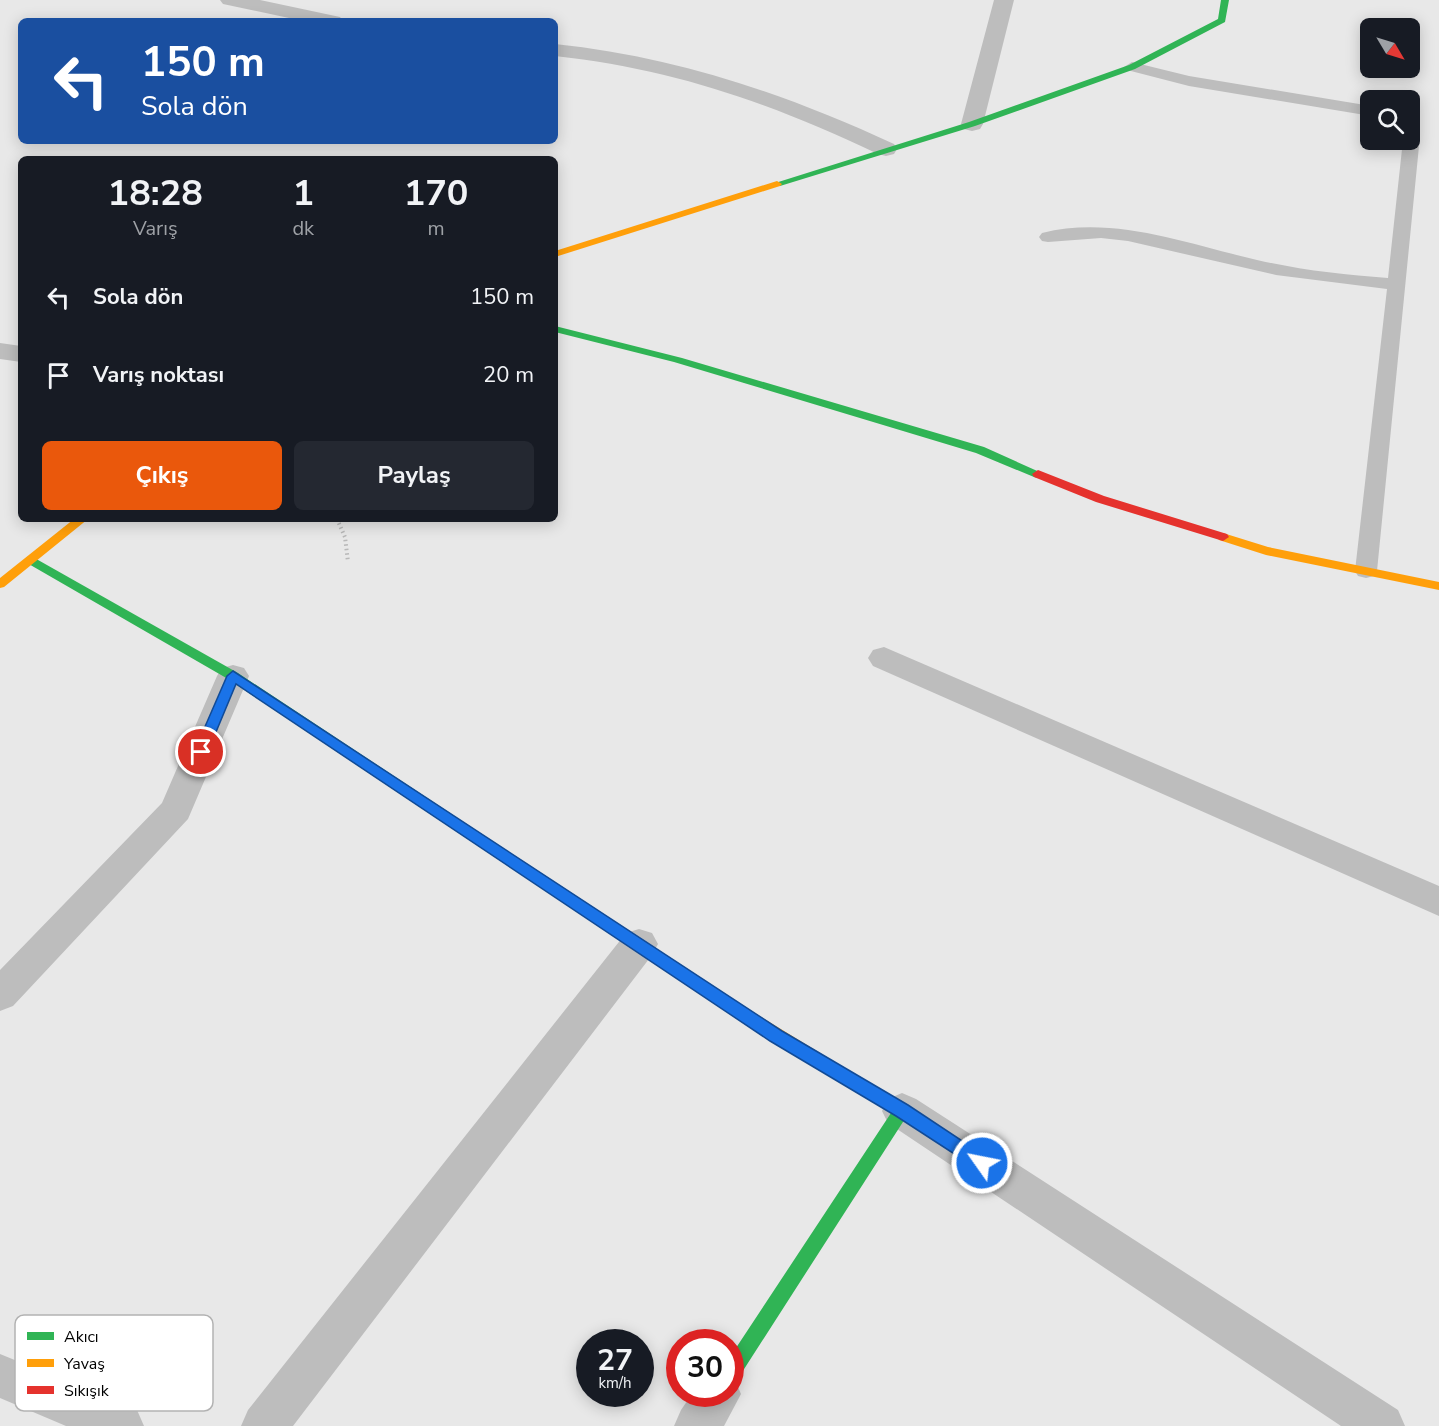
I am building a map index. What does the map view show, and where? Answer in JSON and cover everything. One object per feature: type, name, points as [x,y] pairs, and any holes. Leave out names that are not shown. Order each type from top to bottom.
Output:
[{"type":"street","points":[[230,0],[318,18]]},
{"type":"street","points":[[972,124],[1004,0]]},
{"type":"street","points":[[558,253],[886,148],[972,124],[1132,67],[1222,20],[1225,0]]},
{"type":"street","points":[[558,50],[633,59],[717,80],[790,106],[886,148]]},
{"type":"street","points":[[558,330],[678,360],[980,450],[1100,499],[1266,550],[1439,586]]},
{"type":"street","points":[[0,351],[18,354]]},
{"type":"street","points":[[0,584],[78,522]]},
{"type":"street","points":[[31,560],[233,676],[776,1036],[902,1111],[1382,1426]]},
{"type":"street","points":[[884,658],[1439,902]]},
{"type":"street","points":[[0,995],[176,810],[233,676]]},
{"type":"street","points":[[264,1426],[639,944]]},
{"type":"street","points":[[744,1353],[902,1111]]},
{"type":"street","points":[[0,1376],[15,1382]]},
{"type":"street","points":[[697,1426],[709,1407]]},
{"type":"street","points":[[85,1411],[121,1426]]},
{"type":"lane","points":[[1132,67],[1189,81],[1360,109]]},
{"type":"lane","points":[[1366,571],[1410,150]]},
{"type":"lane","points":[[1048,237],[1077,232],[1110,232],[1289,272],[1395,284]]},
{"type":"path","points":[[338,522],[345,537],[348,562]]},
{"type":"shaded area","points":[[0,0],[1439,0],[1439,1426],[0,1426]]},
{"type":"traffic: fast","points":[[777,184],[972,124],[1132,67],[1222,20],[1225,0]]},
{"type":"traffic: fast","points":[[558,330],[678,360],[980,450],[1038,474]]},
{"type":"traffic: fast","points":[[31,560],[233,676],[581,907]]},
{"type":"traffic: fast","points":[[744,1353],[902,1111],[855,1083]]},
{"type":"traffic: slow","points":[[558,253],[777,184]]},
{"type":"traffic: slow","points":[[0,584],[78,522]]},
{"type":"traffic: slow","points":[[1223,537],[1266,551],[1439,586]]},
{"type":"traffic: slow","points":[[699,985],[776,1036],[855,1083]]},
{"type":"traffic: jam","points":[[1038,474],[1100,499],[1223,537]]},
{"type":"traffic: jam","points":[[581,907],[699,985]]},
{"type":"route","points":[[201,752],[233,676],[776,1036],[902,1111],[982,1163]]}]
